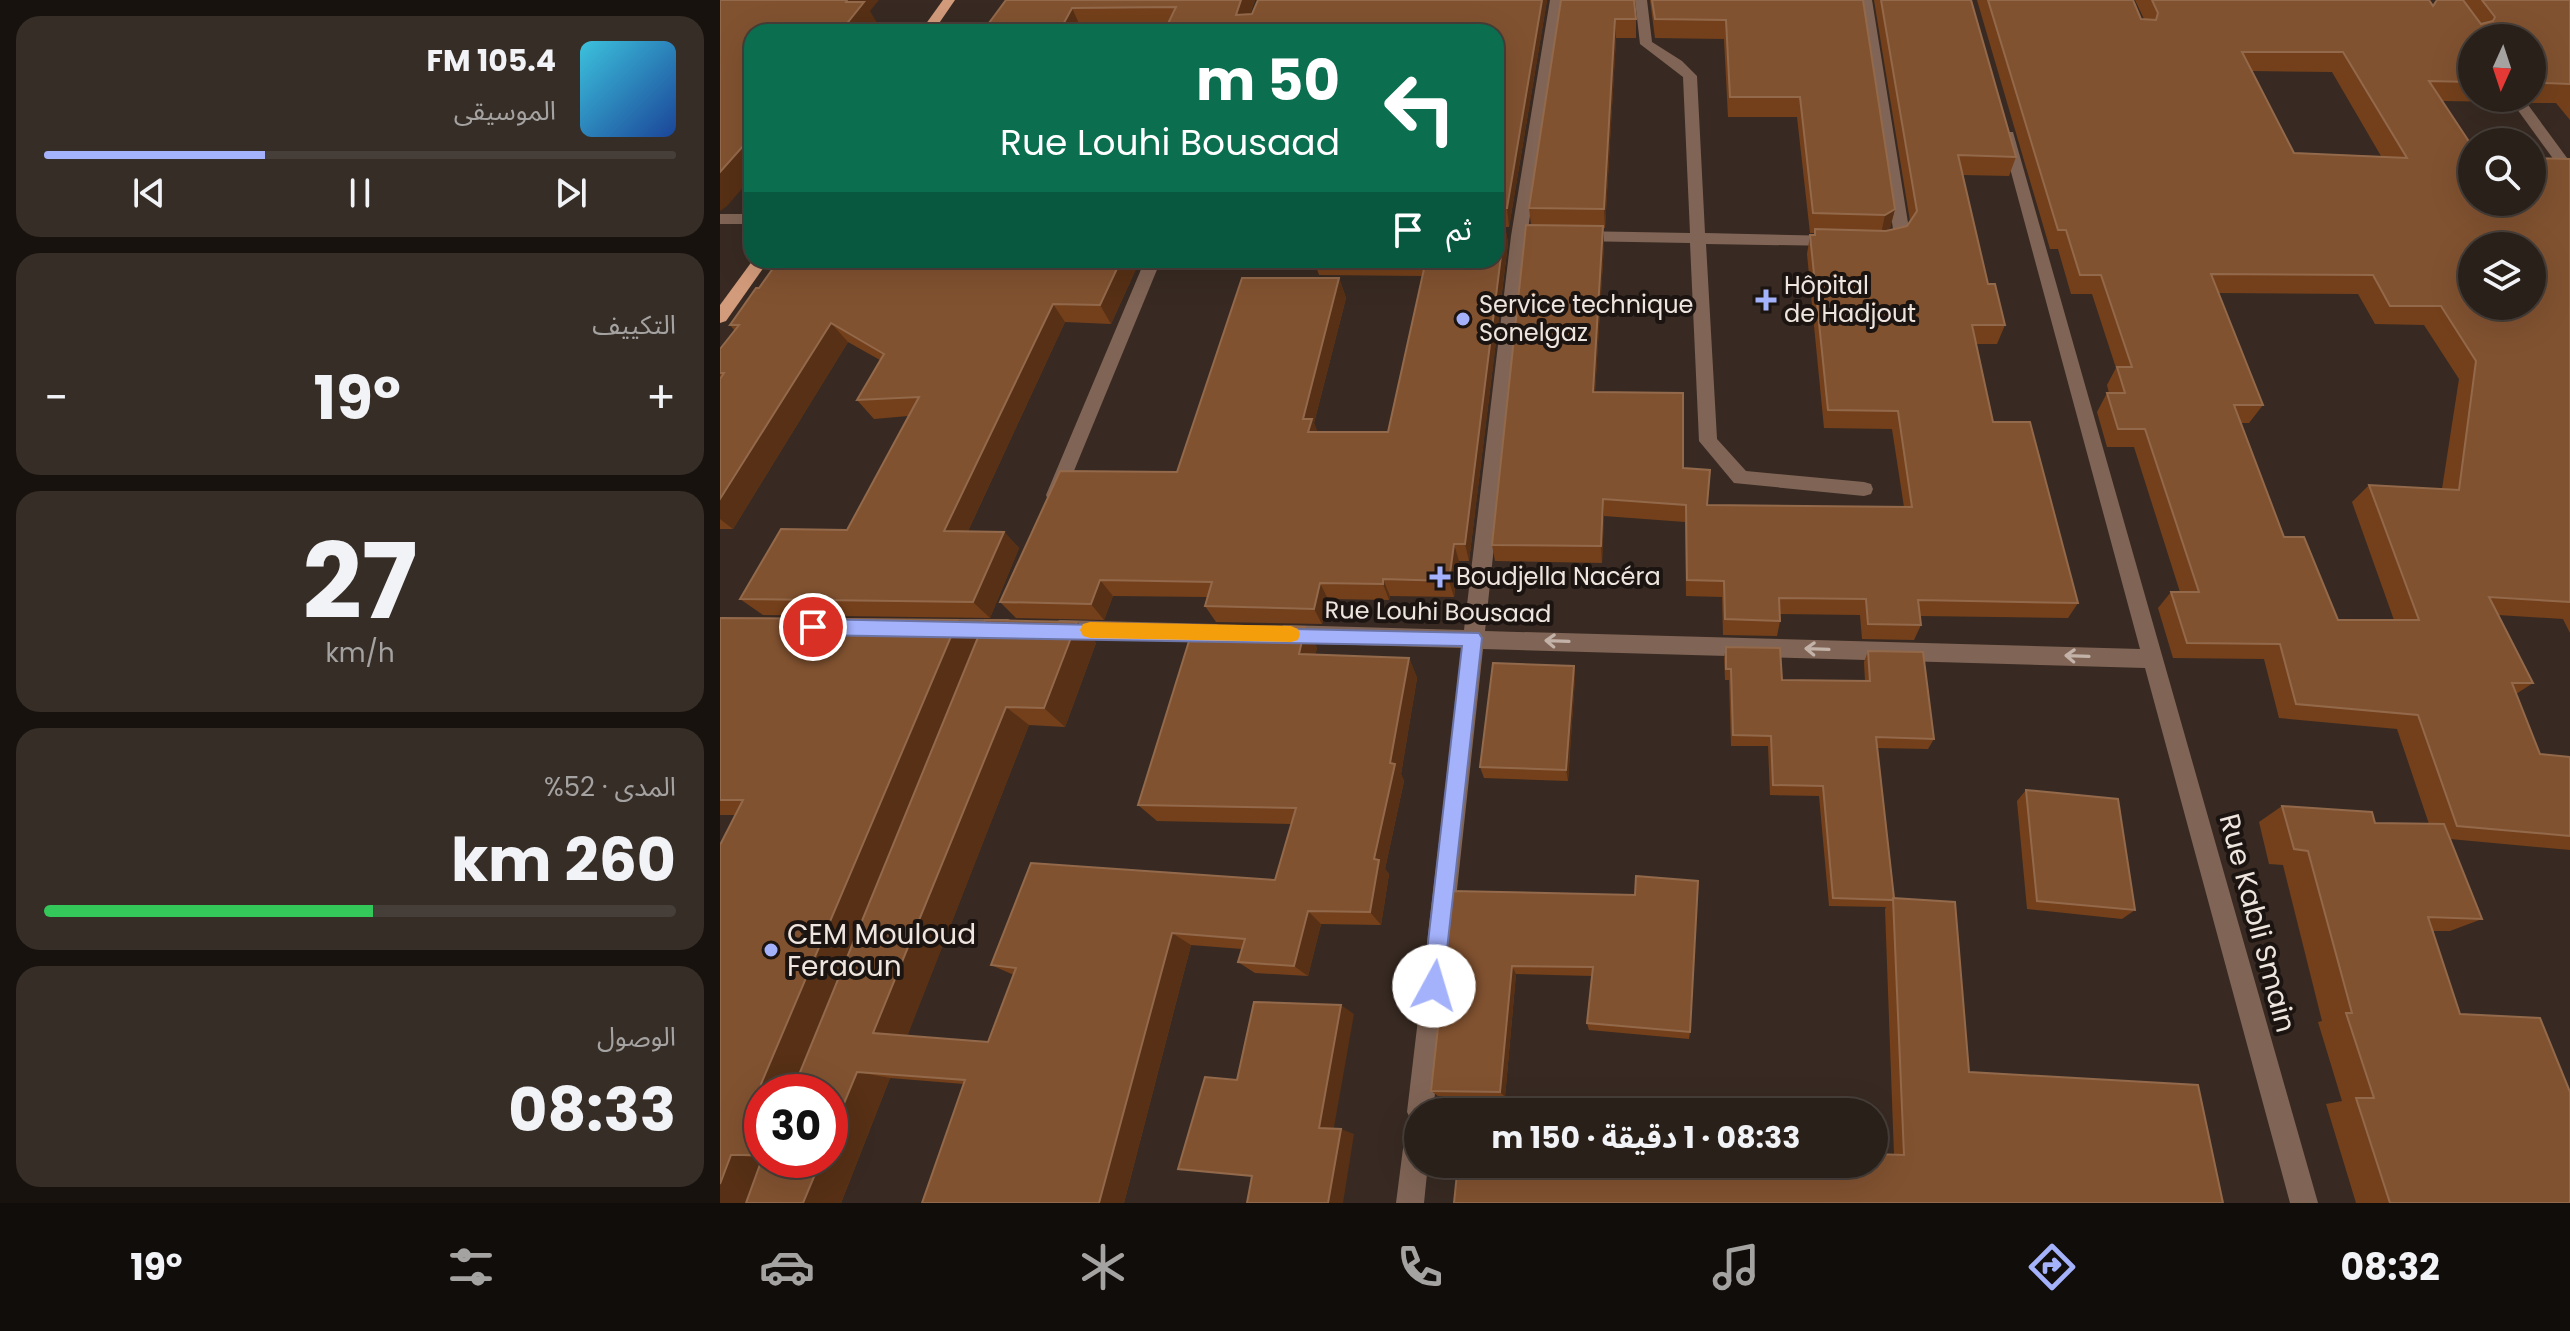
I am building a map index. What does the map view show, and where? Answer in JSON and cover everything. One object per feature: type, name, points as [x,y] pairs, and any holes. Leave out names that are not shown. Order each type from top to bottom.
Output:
[{"type":"main road","points":[[932,24],[949,0]]},
{"type":"main road","points":[[720,317],[755,268]]},
{"type":"street","points":[[1422,1098],[1520,235],[1556,0]]},
{"type":"street","points":[[1641,0],[1641,37],[1649,49],[1678,62],[1690,76],[1708,441],[1741,478],[1864,489]]},
{"type":"street","points":[[1564,236],[1858,242],[1896,238],[1901,229],[1870,9],[1866,0]]},
{"type":"street","points":[[2526,112],[2570,172]]},
{"type":"street","name":"Rue Kabli Smain","points":[[2004,123],[2304,1203]]},
{"type":"street","points":[[720,219],[744,219]]},
{"type":"street","points":[[1049,510],[1150,268]]},
{"type":"street","points":[[988,657],[1002,621]]},
{"type":"street","points":[[922,628],[1002,621],[1039,629],[1236,633]]},
{"type":"street","name":"Rue Louhi Bousaad","points":[[1267,634],[2155,659]]},
{"type":"street","points":[[1410,1203],[1413,1178]]},
{"type":"building","points":[[720,0],[864,2],[846,24],[744,24],[744,145],[720,172]]},
{"type":"building","points":[[1006,0],[1241,0],[1236,15],[1252,14],[1258,0],[1542,0],[1507,208],[1504,208],[1504,24],[1168,24],[1176,7],[1072,8],[1063,24],[988,24]]},
{"type":"building","points":[[1561,0],[1634,0],[1636,19],[1615,19],[1604,209],[1529,208]]},
{"type":"building","points":[[1652,0],[1863,0],[1895,209],[1885,215],[1813,213],[1800,97],[1730,97],[1726,20],[1655,19]]},
{"type":"building","points":[[1881,0],[1971,0],[2016,157],[1958,155],[1988,284],[1995,284],[2005,325],[1972,325],[1993,422],[2030,422],[2078,603],[1918,600],[1921,625],[1868,624],[1866,599],[1779,598],[1780,621],[1725,619],[1724,581],[1687,580],[1686,505],[1603,499],[1601,546],[1492,545],[1526,225],[1603,226],[1593,392],[1683,393],[1683,468],[1710,470],[1707,505],[1912,507],[1898,411],[1828,410],[1810,235],[1815,235],[1815,229],[1886,231],[1907,226],[1917,211]]},
{"type":"building","points":[[1988,0],[2133,0],[2141,19],[2156,20],[2158,13],[2152,0],[2429,0],[2433,6],[2437,0],[2463,0],[2481,24],[2458,24],[2458,82],[2429,81],[2460,128],[2458,216],[2546,216],[2546,158],[2570,159],[2570,602],[2489,597],[2533,683],[2512,683],[2540,754],[2570,757],[2570,836],[2457,826],[2418,715],[2296,704],[2280,644],[2187,643],[2171,592],[2199,592],[2145,429],[2118,429],[2107,393],[2125,393],[2117,367],[2132,367],[2101,275],[2080,275],[2066,230],[2058,230]],"holes":[[[2242,52],[2343,52],[2407,158],[2294,153]],[[2211,274],[2373,275],[2390,306],[2441,306],[2476,361],[2459,490],[2369,485],[2419,620],[2338,620],[2304,537],[2284,537],[2234,405],[2263,405]]]},
{"type":"building","points":[[2482,0],[2570,0],[2570,84],[2546,83],[2546,24],[2481,24],[2493,21],[2495,17]]},
{"type":"building","points":[[773,268],[1117,268],[1100,305],[1053,304],[944,531],[1004,532],[973,602],[740,599],[781,529],[847,530],[919,397],[857,400],[884,354],[831,323],[720,499],[720,379],[724,373],[720,373],[720,349],[739,325],[730,325]]},
{"type":"building","points":[[1424,268],[1500,268],[1465,544],[1454,544],[1449,581],[1383,579],[1383,584],[1320,583],[1314,609],[1205,606],[1212,582],[1100,580],[1091,604],[1000,602],[1060,471],[1177,472],[1242,278],[1339,278],[1303,419],[1312,419],[1308,432],[1388,432]]},
{"type":"building","points":[[720,618],[958,620],[765,1074],[744,1074],[744,1155],[731,1155],[720,1184],[720,845],[743,800],[720,800]]},
{"type":"building","points":[[985,620],[1077,622],[1044,708],[1006,707],[873,1033],[988,1042],[1016,968],[991,965],[1031,863],[1275,880],[1296,808],[1138,805],[1194,625],[1305,627],[1299,654],[1409,658],[1390,763],[1395,764],[1374,859],[1379,860],[1370,912],[1308,911],[1294,966],[1238,962],[1245,939],[1172,933],[1099,1203],[922,1203],[965,1080],[857,1072],[848,1094],[848,1074],[799,1074]]},
{"type":"building","points":[[1726,647],[1780,648],[1782,680],[1870,681],[1868,651],[1923,652],[1934,739],[1876,737],[1892,900],[1833,898],[1823,786],[1773,785],[1771,736],[1733,735],[1731,669],[1726,669]]},
{"type":"building","points":[[1493,663],[1574,666],[1566,770],[1480,767]]},
{"type":"building","points":[[2026,790],[2118,799],[2135,910],[2037,901]]},
{"type":"building","points":[[2282,806],[2372,812],[2375,823],[2444,824],[2482,919],[2428,917],[2460,1014],[2540,1018],[2570,1092],[2570,1203],[2390,1203],[2356,1098],[2374,1098],[2346,1013],[2352,1013],[2308,851],[2294,849]]},
{"type":"building","points":[[1636,876],[1698,881],[1690,1032],[1587,1023],[1593,967],[1512,966],[1500,1092],[1431,1091],[1453,891],[1635,895]]},
{"type":"building","points":[[1893,898],[1955,902],[1969,1072],[2198,1085],[2223,1203],[1454,1203],[1457,1178],[1888,1178],[1888,1154],[1904,1155]]},
{"type":"building","points":[[1254,1002],[1341,1005],[1319,1128],[1341,1129],[1328,1203],[1247,1203],[1252,1176],[1178,1169],[1205,1077],[1237,1080]]},
{"type":"building","points":[[755,1178],[813,1178],[803,1203],[746,1203]]},
{"type":"slow traffic","points":[[1090,630],[1291,634]]},
{"type":"place","name":"Hôpital de Hadjout","points":[[1766,300]]},
{"type":"place","name":"Service technique Sonelgaz","points":[[1463,319]]},
{"type":"place","name":"Boudjella Nacéra","points":[[1440,577]]},
{"type":"place","name":"CEM Mouloud Feraoun","points":[[771,950]]},
{"type":"route","points":[[813,627],[1472,638],[1434,986]]}]
